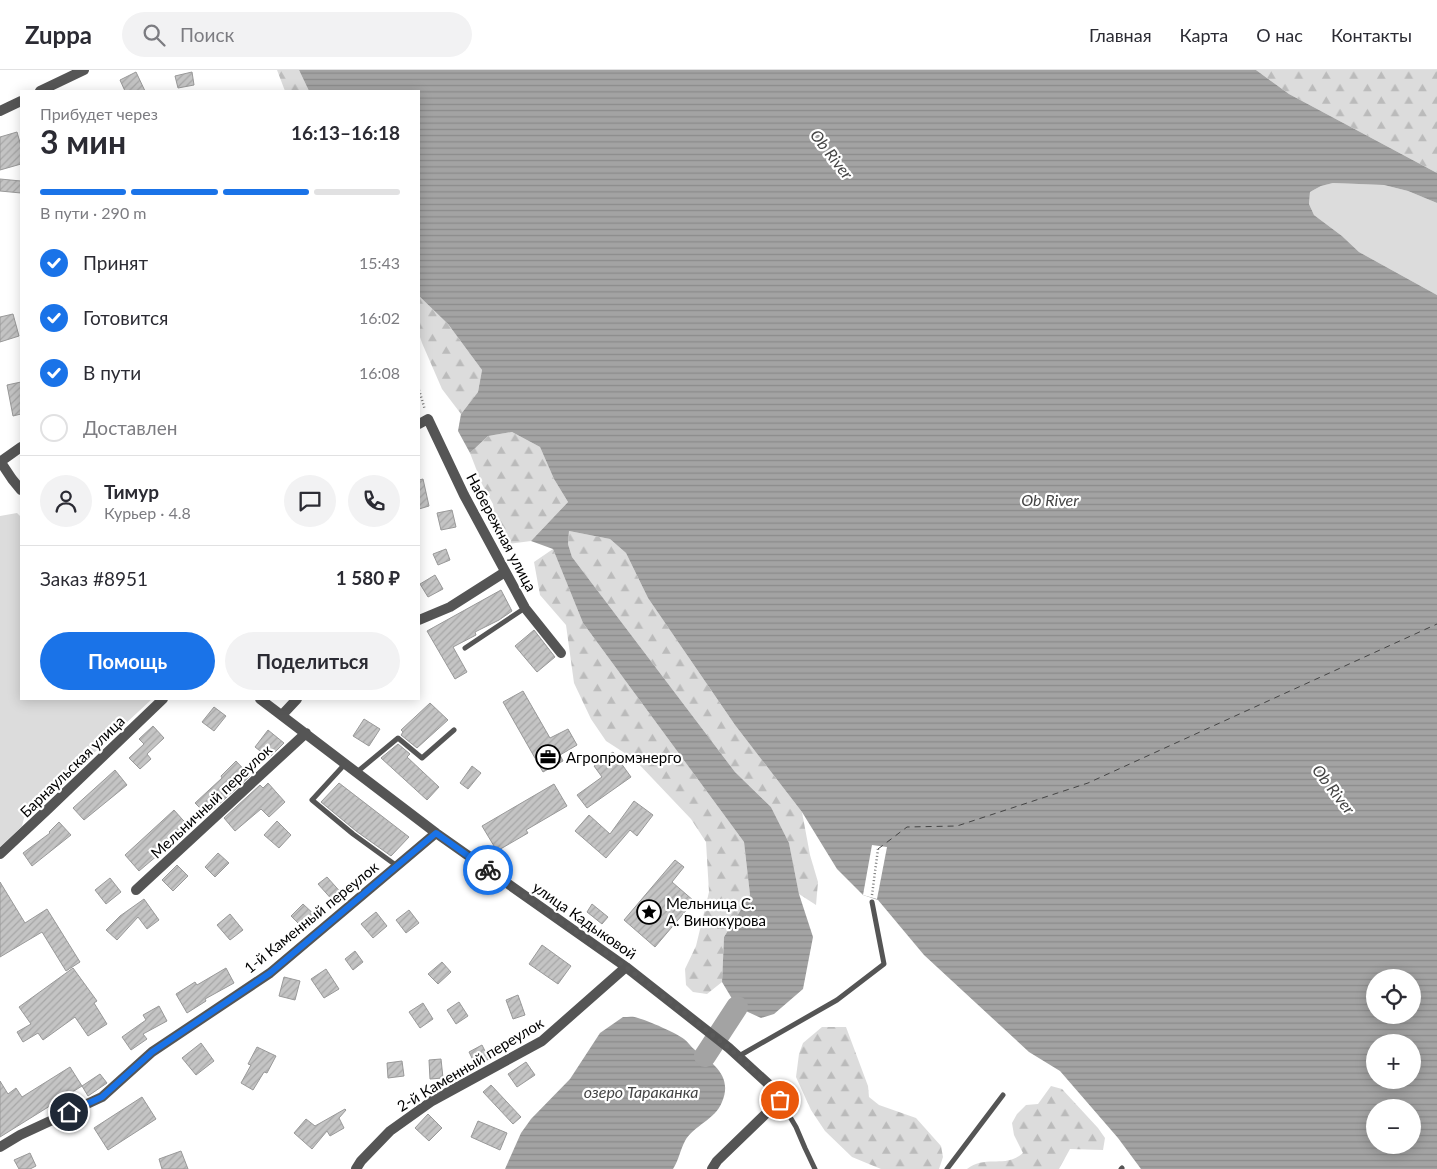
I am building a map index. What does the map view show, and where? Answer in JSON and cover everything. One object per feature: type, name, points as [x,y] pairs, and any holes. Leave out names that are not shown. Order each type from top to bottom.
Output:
[{"type":"street","points":[[42,90],[84,70]]},
{"type":"street","points":[[0,111],[20,101]]},
{"type":"street","name":"Набережная улица","points":[[423,421],[525,608],[561,653]]},
{"type":"street","points":[[20,448],[0,462],[20,489]]},
{"type":"street","points":[[420,620],[450,607],[505,572]]},
{"type":"street","name":"Барнаульская улица","points":[[0,854],[163,700]]},
{"type":"street","name":"улица Кадыковой","points":[[261,700],[436,833],[626,967],[729,1048],[775,1090],[780,1100]]},
{"type":"street","points":[[282,714],[296,700]]},
{"type":"street","name":"Мельничный переулок","points":[[136,890],[306,733]]},
{"type":"street","name":"1-й Каменный переулок","points":[[0,1147],[20,1134],[102,1097],[152,1052],[270,973],[436,833]]},
{"type":"street","name":"2-й Каменный переулок","points":[[356,1169],[361,1161],[390,1131],[432,1101],[542,1041],[626,967]]},
{"type":"street","points":[[712,1169],[717,1161],[780,1100]]},
{"type":"lane","points":[[465,648],[525,608]]},
{"type":"lane","points":[[357,772],[398,738],[422,758],[454,730]]},
{"type":"lane","points":[[345,763],[312,800],[353,834],[397,866]]},
{"type":"lane","points":[[739,1057],[837,1000],[884,964],[872,902]]},
{"type":"lane","points":[[947,1169],[1003,1096]]},
{"type":"lane","points":[[780,1100],[796,1127],[816,1169]]},
{"type":"path","points":[[420,398],[423,421]]},
{"type":"path","points":[[872,902],[878,849]]},
{"type":"green space","points":[[277,70],[299,70],[309,90],[285,90]]},
{"type":"green space","points":[[1256,70],[1437,70],[1437,173],[1289,94]]},
{"type":"green space","points":[[1333,183],[1384,185],[1408,191],[1437,203],[1437,295],[1359,252],[1342,236],[1314,215],[1309,204],[1310,192],[1321,186]]},
{"type":"green space","points":[[420,297],[448,324],[482,370],[478,392],[461,414],[442,389],[420,337]]},
{"type":"green space","points":[[512,432],[540,447],[554,479],[568,502],[531,541],[507,544],[497,530],[493,504],[482,484],[470,453],[488,436]]},
{"type":"green space","points":[[17,513],[20,516],[20,700],[151,700],[24,818],[22,826],[0,847],[0,516]]},
{"type":"green space","points":[[569,531],[610,539],[626,553],[648,598],[735,725],[802,812],[810,855],[818,882],[816,905],[799,894],[789,843],[771,807],[735,772],[572,557],[568,544]]},
{"type":"green space","points":[[553,549],[583,623],[744,842],[750,895],[724,937],[722,982],[707,994],[693,992],[686,985],[685,969],[696,946],[709,892],[706,842],[691,819],[634,759],[606,741],[591,719],[574,683],[566,625],[540,595],[534,562]]},
{"type":"green space","points":[[822,1027],[846,1027],[868,1086],[869,1097],[879,1105],[916,1118],[941,1146],[943,1157],[939,1169],[881,1169],[852,1157],[825,1131],[811,1110],[796,1077],[799,1054],[803,1043]]},
{"type":"green space","points":[[1051,1086],[1062,1089],[1098,1128],[1105,1138],[1103,1150],[1070,1149],[1059,1169],[967,1169],[981,1162],[1016,1158],[1023,1153],[1014,1135],[1012,1123],[1017,1114],[1026,1105],[1038,1104]]},
{"type":"water","name":"Ob River","points":[[299,70],[1256,70],[1289,94],[1437,173],[1437,203],[1408,191],[1384,185],[1333,183],[1321,186],[1310,192],[1309,204],[1314,215],[1342,236],[1359,252],[1437,295],[1437,1169],[1141,1169],[1118,1138],[1060,1071],[1029,1052],[924,955],[878,900],[863,895],[837,869],[802,812],[735,725],[648,598],[626,553],[610,539],[569,531],[568,544],[572,557],[735,772],[771,807],[789,843],[799,894],[813,937],[803,989],[774,1014],[761,1018],[737,1007],[722,982],[724,937],[750,895],[744,842],[583,623],[553,549],[531,541],[568,502],[554,479],[540,447],[512,432],[488,436],[470,453],[458,431],[461,414],[478,392],[482,370],[448,324],[420,297],[420,90],[309,90]]},
{"type":"water","name":"озеро Тараканка","points":[[623,1017],[635,1017],[680,1036],[714,1065],[723,1078],[725,1093],[719,1108],[689,1135],[683,1144],[673,1169],[505,1169],[521,1133],[531,1119],[570,1079],[600,1033]]},
{"type":"pier","points":[[872,845],[887,847],[877,899],[863,895]]},
{"type":"building","points":[[136,72],[145,90],[125,90],[120,80]]},
{"type":"building","points":[[192,72],[194,85],[178,88],[175,76]]},
{"type":"building","points":[[17,132],[20,142],[20,164],[0,170],[0,137]]},
{"type":"building","points":[[0,179],[20,181],[20,193],[0,191]]},
{"type":"building","points":[[13,314],[19,336],[0,342],[0,317]]},
{"type":"building","points":[[20,382],[20,414],[13,416],[7,385]]},
{"type":"building","points":[[423,479],[429,506],[420,509],[420,480]]},
{"type":"building","points":[[452,510],[456,527],[441,530],[437,513]]},
{"type":"building","points":[[446,549],[450,560],[438,565],[433,554]]},
{"type":"building","points":[[435,575],[443,589],[428,597],[420,584]]},
{"type":"building","points":[[501,590],[512,611],[475,632],[476,635],[453,647],[467,672],[455,679],[427,631]]},
{"type":"building","points":[[534,630],[555,657],[537,672],[515,646]]},
{"type":"building","points":[[523,691],[550,738],[568,729],[577,745],[560,755],[563,761],[543,772],[503,702]]},
{"type":"building","points":[[430,703],[448,720],[417,748],[401,735],[403,732],[401,730]]},
{"type":"building","points":[[214,707],[226,716],[214,731],[202,722]]},
{"type":"building","points":[[364,719],[380,729],[369,746],[353,736]]},
{"type":"building","points":[[153,726],[164,738],[147,754],[151,759],[140,769],[129,758],[144,744],[139,739]]},
{"type":"building","points":[[268,730],[284,743],[269,758],[255,747]]},
{"type":"building","points":[[398,744],[410,754],[407,757],[439,787],[427,800],[381,758]]},
{"type":"building","points":[[613,752],[631,777],[587,808],[577,795],[602,777],[594,766]]},
{"type":"building","points":[[236,761],[250,776],[207,815],[195,803],[222,778],[221,776]]},
{"type":"building","points":[[472,766],[481,773],[468,789],[460,783]]},
{"type":"building","points":[[115,770],[127,785],[84,820],[73,808]]},
{"type":"building","points":[[268,783],[285,802],[269,817],[261,809],[235,831],[224,818],[260,785],[263,788]]},
{"type":"building","points":[[339,783],[409,837],[391,856],[356,831],[321,802]]},
{"type":"building","points":[[554,784],[567,806],[526,830],[528,833],[497,851],[482,826]]},
{"type":"building","points":[[634,801],[653,815],[637,836],[630,830],[606,858],[575,831],[589,815],[610,834]]},
{"type":"building","points":[[174,810],[190,828],[139,871],[125,855]]},
{"type":"building","points":[[277,821],[291,835],[279,848],[264,835]]},
{"type":"building","points":[[59,822],[71,835],[32,866],[23,853],[50,833]]},
{"type":"building","points":[[218,853],[229,863],[215,877],[205,867]]},
{"type":"building","points":[[675,860],[684,867],[672,882],[694,901],[655,947],[624,920]]},
{"type":"building","points":[[177,865],[188,876],[173,891],[162,880]]},
{"type":"building","points":[[327,877],[344,896],[335,903],[318,884]]},
{"type":"building","points":[[110,878],[121,892],[106,904],[95,890]]},
{"type":"building","points":[[0,882],[25,923],[47,909],[80,962],[66,971],[42,932],[0,957]]},
{"type":"building","points":[[144,899],[159,920],[147,929],[138,917],[117,940],[106,930],[120,916]]},
{"type":"building","points":[[303,904],[318,918],[306,931],[291,916]]},
{"type":"building","points":[[592,904],[608,917],[602,924],[587,912]]},
{"type":"building","points":[[409,910],[419,923],[406,933],[396,920]]},
{"type":"building","points":[[376,912],[387,926],[373,938],[361,924]]},
{"type":"building","points":[[230,914],[243,930],[230,940],[217,925]]},
{"type":"building","points":[[542,945],[571,966],[558,984],[529,964]]},
{"type":"building","points":[[355,951],[363,962],[353,970],[345,959]]},
{"type":"building","points":[[442,962],[451,972],[438,984],[428,974]]},
{"type":"building","points":[[73,968],[97,1001],[94,1003],[107,1024],[88,1036],[75,1017],[43,1040],[38,1033],[23,1042],[17,1032],[31,1024],[19,1007]]},
{"type":"building","points":[[226,968],[234,983],[205,999],[206,1001],[187,1013],[176,994],[195,982],[197,985]]},
{"type":"building","points":[[326,969],[339,989],[324,998],[311,979]]},
{"type":"building","points":[[284,977],[300,981],[295,1000],[279,996]]},
{"type":"building","points":[[518,995],[525,1015],[513,1019],[506,1000]]},
{"type":"building","points":[[459,1002],[468,1016],[456,1024],[447,1010]]},
{"type":"building","points":[[423,1003],[433,1019],[420,1028],[409,1012]]},
{"type":"building","points":[[159,1006],[167,1021],[143,1034],[147,1039],[131,1050],[122,1037],[146,1020],[143,1015]]},
{"type":"building","points":[[201,1043],[214,1061],[196,1075],[182,1058]]},
{"type":"building","points":[[482,1045],[489,1059],[476,1066],[469,1052]]},
{"type":"building","points":[[257,1047],[276,1056],[267,1073],[264,1072],[253,1090],[241,1083],[251,1065],[248,1064]]},
{"type":"building","points":[[441,1059],[443,1078],[430,1079],[429,1060]]},
{"type":"building","points":[[402,1061],[404,1076],[388,1078],[387,1063]]},
{"type":"building","points":[[526,1062],[535,1075],[517,1087],[508,1074]]},
{"type":"building","points":[[70,1067],[82,1086],[0,1137],[0,1081],[8,1094],[16,1088],[22,1097]]},
{"type":"building","points":[[100,1074],[107,1083],[88,1096],[82,1086]]},
{"type":"building","points":[[491,1085],[521,1117],[513,1124],[483,1092]]},
{"type":"building","points":[[142,1097],[156,1119],[108,1150],[94,1128]]},
{"type":"building","points":[[345,1109],[339,1118],[344,1128],[330,1136],[327,1131],[312,1149],[294,1133],[306,1119],[315,1126]]},
{"type":"building","points":[[428,1114],[442,1128],[429,1141],[415,1128]]},
{"type":"building","points":[[478,1121],[507,1133],[500,1150],[471,1137]]},
{"type":"building","points":[[181,1151],[188,1169],[162,1169],[159,1159]]},
{"type":"building","points":[[30,1153],[36,1166],[30,1169],[19,1169],[14,1160]]},
{"type":"waterway","points":[[705,1056],[737,1007]]},
{"type":"ferry route","points":[[878,849],[907,827],[957,826],[1088,783],[1437,624]]},
{"type":"way so far","points":[[488,870],[626,967],[729,1048],[775,1090],[780,1100]]},
{"type":"place","name":"Агропромэнерго","points":[[548,757]]},
{"type":"place","name":"Мельница С. А. Винокурова","points":[[649,912]]},
{"type":"route","points":[[69,1112],[102,1097],[152,1052],[270,973],[436,833],[488,870]]}]
